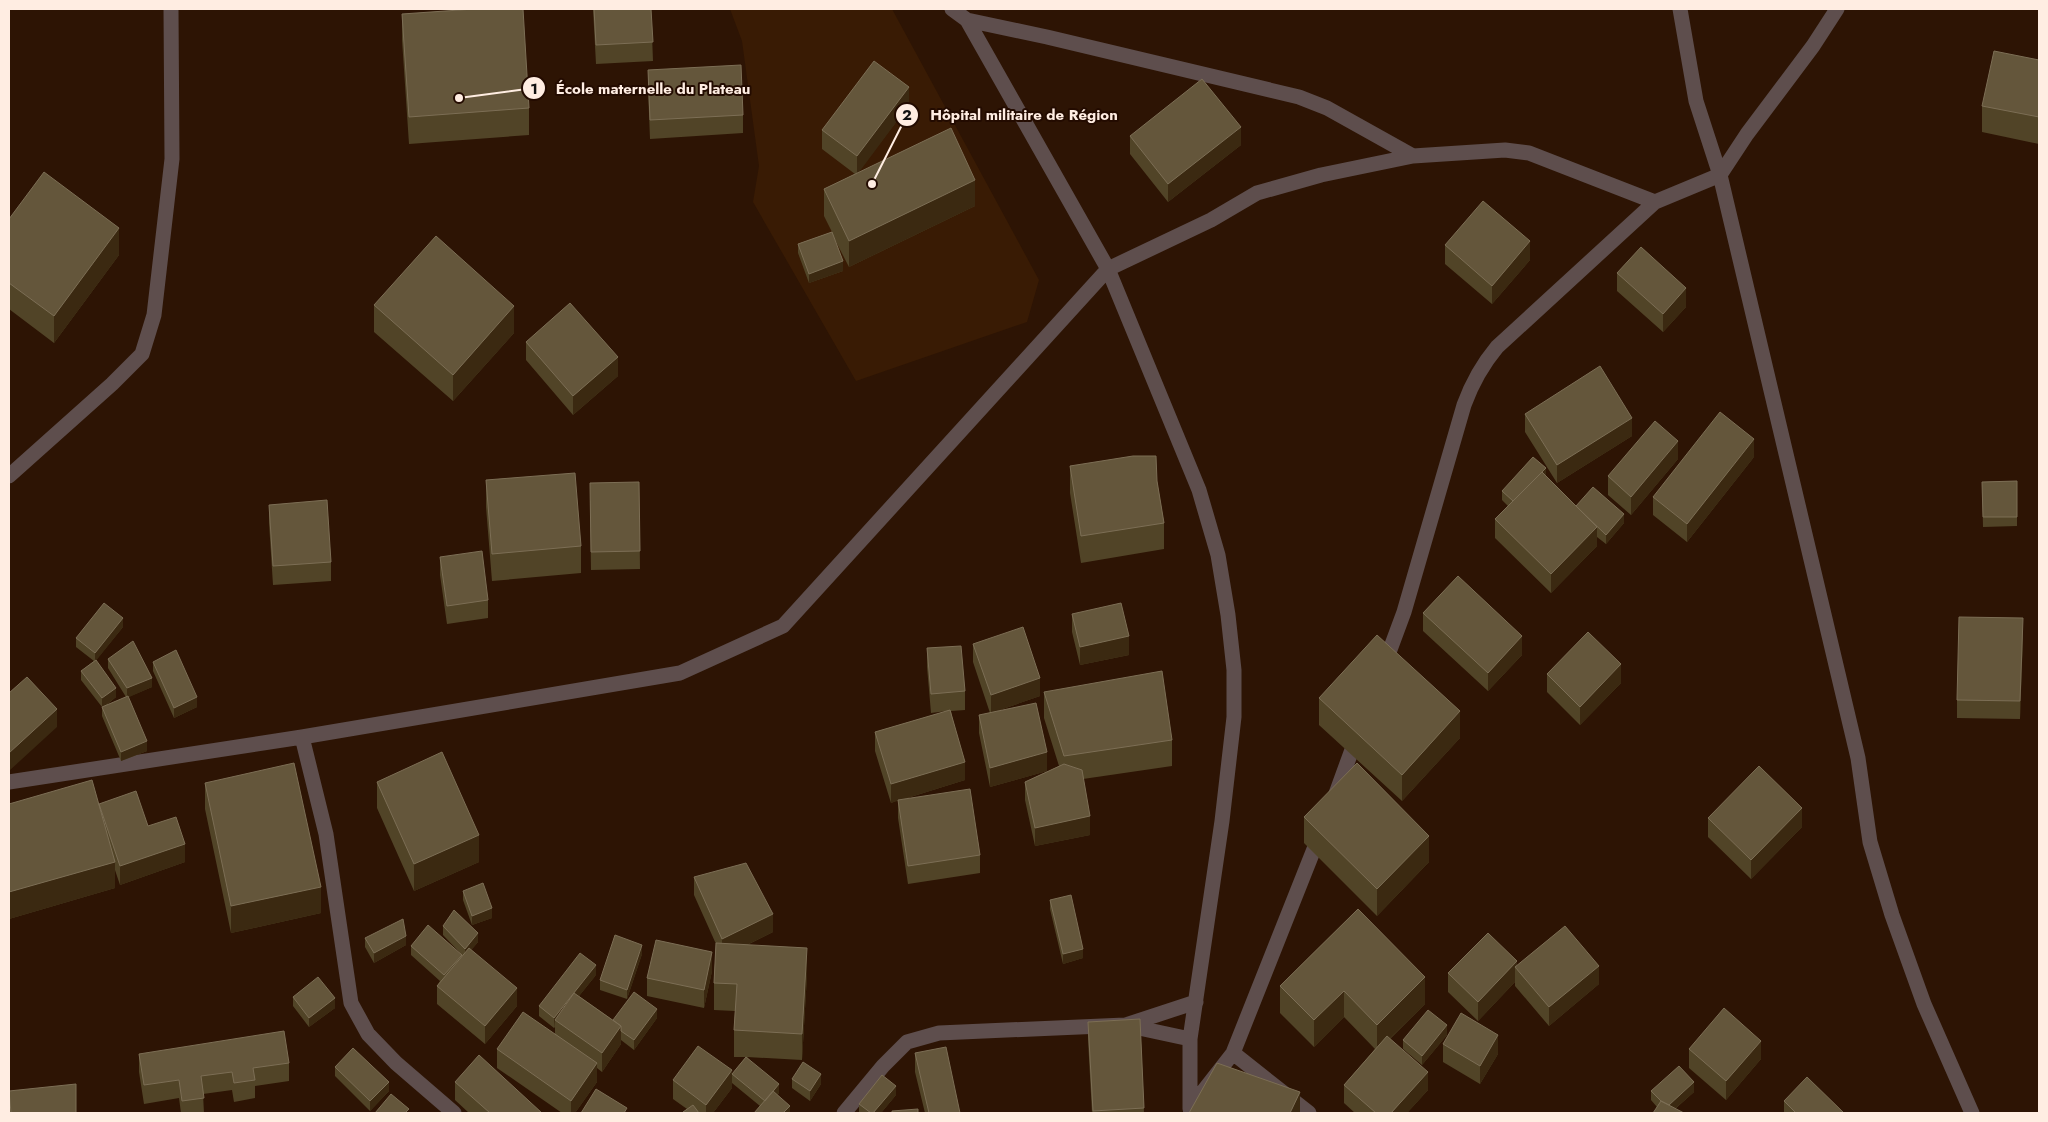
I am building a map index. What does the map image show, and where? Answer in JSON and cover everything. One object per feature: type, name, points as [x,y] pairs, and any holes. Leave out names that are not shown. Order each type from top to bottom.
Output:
[{"type":"street","points":[[9,476],[112,384],[142,354],[154,315],[172,159],[171,9]]},
{"type":"street","points":[[952,9],[967,20],[1108,269],[1200,490],[1218,555],[1228,614],[1234,670],[1234,717],[1222,821],[1190,1039],[1190,1110]]},
{"type":"street","points":[[1680,9],[1696,101],[1720,176],[1858,758],[1870,842],[1892,915],[1924,1004],[1972,1113]]},
{"type":"street","points":[[1380,676],[1404,612],[1472,384],[1484,363],[1497,347],[1654,202],[1720,176],[1747,134],[1813,46],[1837,9]]},
{"type":"street","points":[[967,20],[1299,96],[1327,108],[1413,156]]},
{"type":"street","points":[[9,782],[302,738],[680,673],[783,626],[1108,269],[1211,220],[1257,194],[1322,175],[1413,156],[1483,150],[1529,153],[1654,202]]},
{"type":"street","points":[[1190,1110],[1233,1053],[1363,722]]},
{"type":"street","points":[[302,738],[326,834],[351,1003],[368,1034],[396,1063],[454,1113]]},
{"type":"street","points":[[1125,1025],[1196,1002]]},
{"type":"street","points":[[844,1113],[883,1066],[907,1042],[939,1033],[1125,1025],[1190,1039]]},
{"type":"street","points":[[1233,1053],[1309,1113]]},
{"type":"shaded area","points":[[730,9],[892,9],[1039,280],[1027,322],[856,381],[753,202],[759,166],[742,41]]},
{"type":"building","points":[[474,9],[523,9],[529,108],[409,117],[402,14]]},
{"type":"building","points":[[594,9],[651,9],[653,42],[596,45]]},
{"type":"building","points":[[1994,51],[2039,60],[2039,117],[1982,106]]},
{"type":"building","points":[[874,61],[909,87],[857,156],[822,130]]},
{"type":"building","points":[[741,65],[743,115],[650,120],[648,70]]},
{"type":"building","points":[[1202,79],[1241,127],[1168,184],[1130,136]]},
{"type":"building","points":[[951,128],[975,180],[849,241],[824,189]]},
{"type":"building","points":[[44,172],[119,228],[54,316],[9,283],[9,219]]},
{"type":"building","points":[[1483,201],[1530,241],[1492,286],[1445,245]]},
{"type":"building","points":[[832,232],[843,261],[809,274],[798,244]]},
{"type":"building","points":[[436,236],[514,306],[453,375],[374,305]]},
{"type":"building","points":[[1641,247],[1686,288],[1663,314],[1617,273]]},
{"type":"building","points":[[570,303],[618,357],[573,396],[526,342]]},
{"type":"building","points":[[1600,366],[1632,418],[1557,465],[1525,414]]},
{"type":"building","points":[[1720,412],[1754,439],[1687,524],[1653,497]]},
{"type":"building","points":[[1655,421],[1678,441],[1631,497],[1608,476]]},
{"type":"building","points":[[1133,456],[1156,456],[1157,481],[1164,523],[1081,536],[1070,466]]},
{"type":"building","points":[[1533,457],[1546,468],[1513,501],[1502,491]]},
{"type":"building","points":[[1542,472],[1597,527],[1551,574],[1495,519]]},
{"type":"building","points":[[575,473],[581,546],[492,554],[486,480]]},
{"type":"building","points":[[2017,481],[2017,517],[1983,517],[1982,482]]},
{"type":"building","points":[[639,482],[640,551],[591,552],[590,483]]},
{"type":"building","points":[[1593,487],[1624,514],[1606,535],[1576,506]]},
{"type":"building","points":[[327,500],[331,562],[273,566],[269,505]]},
{"type":"building","points":[[482,551],[488,600],[447,606],[440,557]]},
{"type":"building","points":[[1458,576],[1522,636],[1488,673],[1423,613]]},
{"type":"building","points":[[104,603],[123,618],[95,653],[76,638]]},
{"type":"building","points":[[1121,603],[1129,636],[1080,647],[1072,614]]},
{"type":"building","points":[[1959,617],[2023,618],[2020,701],[1957,700]]},
{"type":"building","points":[[1023,627],[1040,678],[991,695],[973,644]]},
{"type":"building","points":[[1588,632],[1621,664],[1580,707],[1547,674]]},
{"type":"building","points":[[1377,635],[1460,711],[1402,775],[1319,698]]},
{"type":"building","points":[[133,641],[152,678],[127,688],[108,659]]},
{"type":"building","points":[[961,646],[965,691],[931,694],[927,648]]},
{"type":"building","points":[[176,650],[197,697],[174,708],[153,662]]},
{"type":"building","points":[[96,660],[116,688],[102,698],[81,671]]},
{"type":"building","points":[[1162,671],[1172,740],[1064,756],[1044,692]]},
{"type":"building","points":[[27,677],[57,709],[9,753],[9,693]]},
{"type":"building","points":[[128,696],[147,741],[121,752],[102,707]]},
{"type":"building","points":[[1036,703],[1047,752],[990,768],[979,715]]},
{"type":"building","points":[[950,710],[965,762],[891,784],[875,732]]},
{"type":"building","points":[[442,752],[479,835],[414,864],[377,782]]},
{"type":"building","points":[[294,763],[321,887],[231,906],[205,783]]},
{"type":"building","points":[[1357,763],[1429,836],[1377,889],[1304,817]]},
{"type":"building","points":[[1064,764],[1082,770],[1090,816],[1035,828],[1025,782]]},
{"type":"building","points":[[1759,766],[1802,808],[1751,860],[1708,818]]},
{"type":"building","points":[[92,780],[115,862],[9,892],[9,804]]},
{"type":"building","points":[[970,789],[980,855],[908,866],[898,800]]},
{"type":"building","points":[[136,791],[148,826],[176,817],[185,844],[120,866],[99,804]]},
{"type":"building","points":[[746,863],[773,914],[722,939],[694,877]]},
{"type":"building","points":[[483,883],[492,908],[472,916],[463,891]]},
{"type":"building","points":[[1071,895],[1083,949],[1063,954],[1050,900]]},
{"type":"building","points":[[1358,909],[1425,977],[1377,1025],[1344,991],[1314,1020],[1280,986]]},
{"type":"building","points":[[454,910],[478,933],[465,949],[443,926]]},
{"type":"building","points":[[403,919],[406,936],[374,953],[365,938]]},
{"type":"building","points":[[428,925],[462,955],[444,975],[411,946]]},
{"type":"building","points":[[1565,926],[1599,966],[1549,1007],[1515,967]]},
{"type":"building","points":[[1488,933],[1517,961],[1478,1002],[1448,973]]},
{"type":"building","points":[[615,935],[642,945],[627,990],[600,980]]},
{"type":"building","points":[[656,940],[712,952],[704,990],[647,978]]},
{"type":"building","points":[[716,943],[807,948],[802,1034],[734,1030],[737,984],[714,983]]},
{"type":"building","points":[[469,948],[517,988],[485,1026],[437,986]]},
{"type":"building","points":[[580,953],[596,965],[554,1018],[539,1006]]},
{"type":"building","points":[[318,977],[335,998],[309,1018],[293,997]]},
{"type":"building","points":[[634,992],[657,1009],[634,1040],[621,1031],[621,1026],[613,1020]]},
{"type":"building","points":[[574,993],[621,1026],[602,1053],[555,1020]]},
{"type":"building","points":[[1724,1008],[1761,1041],[1726,1081],[1689,1049]]},
{"type":"building","points":[[1428,1010],[1447,1025],[1422,1056],[1403,1040]]},
{"type":"building","points":[[523,1012],[597,1063],[571,1101],[497,1049]]},
{"type":"building","points":[[1461,1013],[1498,1035],[1480,1066],[1443,1044]]},
{"type":"building","points":[[1140,1019],[1144,1108],[1093,1111],[1088,1022]]},
{"type":"building","points":[[284,1031],[289,1063],[253,1068],[255,1080],[234,1083],[232,1072],[201,1076],[204,1098],[182,1101],[179,1080],[144,1085],[139,1054]]},
{"type":"building","points":[[1387,1036],[1428,1072],[1391,1113],[1376,1113],[1344,1085]]},
{"type":"building","points":[[698,1046],[732,1070],[706,1105],[673,1080]]},
{"type":"building","points":[[946,1047],[960,1113],[929,1113],[915,1053]]},
{"type":"building","points":[[353,1048],[389,1082],[370,1101],[335,1067]]},
{"type":"building","points":[[479,1055],[542,1113],[490,1113],[455,1082]]},
{"type":"building","points":[[746,1057],[779,1084],[765,1101],[732,1074]]},
{"type":"building","points":[[803,1062],[821,1074],[810,1091],[792,1079]]},
{"type":"building","points":[[1217,1063],[1300,1092],[1290,1113],[1189,1113]]},
{"type":"building","points":[[1679,1066],[1694,1082],[1669,1105],[1661,1101],[1651,1091]]},
{"type":"building","points":[[882,1075],[896,1086],[871,1113],[859,1104]]},
{"type":"building","points":[[1807,1077],[1844,1113],[1796,1113],[1784,1101]]},
{"type":"building","points":[[76,1084],[76,1113],[11,1113],[9,1091]]},
{"type":"building","points":[[596,1089],[627,1108],[624,1113],[581,1113]]},
{"type":"building","points":[[773,1091],[790,1106],[783,1113],[754,1113]]},
{"type":"building","points":[[391,1094],[409,1109],[405,1113],[375,1113]]},
{"type":"building","points":[[1661,1101],[1684,1113],[1653,1113]]},
{"type":"building","points":[[693,1105],[699,1113],[683,1113],[683,1112]]},
{"type":"building","points":[[918,1109],[918,1113],[892,1113],[892,1111]]},
{"type":"place","name":"École maternelle du Plateau","points":[[459,98]]},
{"type":"place","name":"Hôpital militaire de Région","points":[[872,184]]}]
